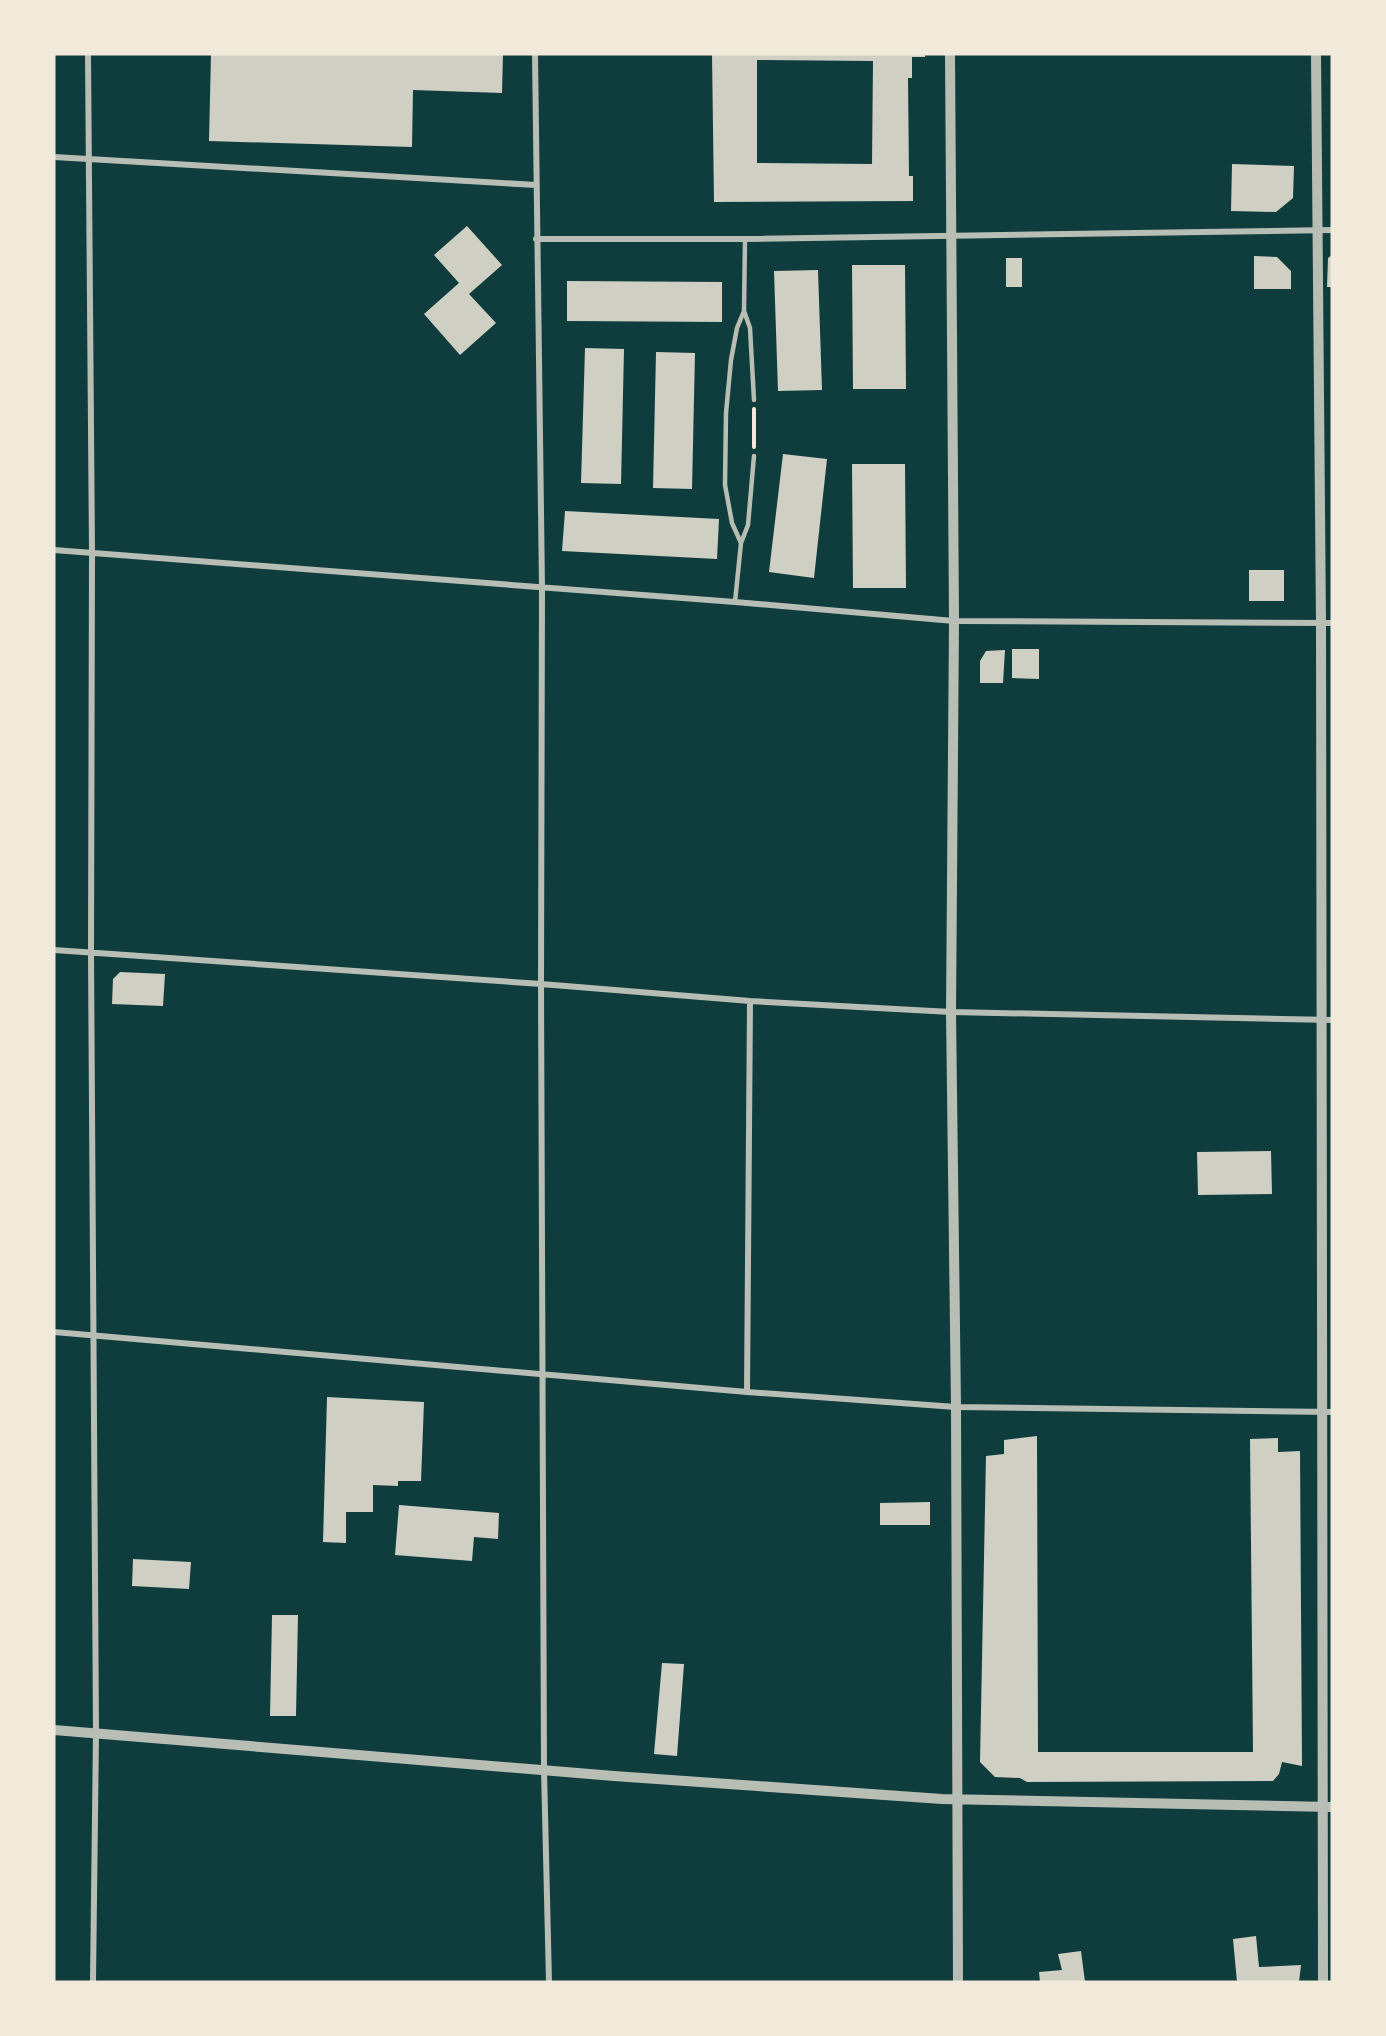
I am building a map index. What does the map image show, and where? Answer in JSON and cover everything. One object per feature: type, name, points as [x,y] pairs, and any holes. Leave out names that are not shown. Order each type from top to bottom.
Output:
[{"type":"street","points":[[88,54],[96,1733],[93,1982]]},
{"type":"street","points":[[535,54],[542,588],[544,1770],[549,1982]]},
{"type":"street","points":[[950,54],[954,621],[951,1012],[956,1407],[958,1982]]},
{"type":"street","points":[[1316,54],[1317,231],[1327,623],[1328,1807],[1323,1982]]},
{"type":"street","points":[[54,157],[536,185]]},
{"type":"street","points":[[536,239],[745,239],[1332,231]]},
{"type":"street","points":[[54,550],[954,621],[1327,623]]},
{"type":"street","points":[[54,950],[750,1001],[951,1012],[1327,1019]]},
{"type":"street","points":[[747,1392],[750,1001]]},
{"type":"street","points":[[54,1332],[747,1392],[956,1407],[1327,1412]]},
{"type":"street","points":[[54,1730],[544,1770],[956,1800],[1328,1807]]},
{"type":"lane","points":[[745,239],[744,311],[750,328],[754,400]]},
{"type":"lane","points":[[741,543],[732,523],[725,485],[726,413],[733,349],[737,328],[744,311]]},
{"type":"lane","points":[[735,602],[741,543],[748,525],[754,456]]},
{"type":"path","points":[[754,400],[754,456]]},
{"type":"building","points":[[211,54],[503,54],[502,93],[413,90],[412,147],[209,141]]},
{"type":"building","points":[[712,54],[925,54],[925,57],[912,57],[912,78],[908,78],[909,176],[913,176],[913,201],[714,202]],"holes":[[[757,60],[873,61],[872,164],[757,163]]]},
{"type":"building","points":[[1232,164],[1294,166],[1293,198],[1276,212],[1231,211]]},
{"type":"building","points":[[467,226],[502,265],[469,294],[496,323],[460,355],[424,314],[459,283],[434,255]]},
{"type":"building","points":[[1332,255],[1332,287],[1327,287],[1328,258]]},
{"type":"building","points":[[1254,256],[1277,257],[1291,271],[1291,289],[1254,289]]},
{"type":"building","points":[[1006,258],[1022,258],[1022,287],[1006,287]]},
{"type":"building","points":[[852,265],[905,265],[906,389],[853,389]]},
{"type":"building","points":[[818,270],[822,390],[778,391],[774,271]]},
{"type":"building","points":[[567,281],[722,282],[722,322],[567,321]]},
{"type":"building","points":[[585,348],[624,349],[621,484],[581,483]]},
{"type":"building","points":[[656,352],[695,353],[692,489],[653,488]]},
{"type":"building","points":[[783,454],[827,459],[814,578],[769,572]]},
{"type":"building","points":[[852,464],[905,464],[906,588],[853,588]]},
{"type":"building","points":[[565,511],[719,519],[717,559],[562,551]]},
{"type":"building","points":[[1249,570],[1284,570],[1284,601],[1249,601]]},
{"type":"building","points":[[1012,649],[1039,649],[1039,679],[1012,678]]},
{"type":"building","points":[[1005,650],[1003,683],[980,683],[980,661],[986,651]]},
{"type":"building","points":[[120,972],[165,974],[163,1006],[112,1004],[113,979]]},
{"type":"building","points":[[1271,1151],[1272,1194],[1198,1195],[1197,1152]]},
{"type":"building","points":[[327,1397],[424,1402],[421,1481],[398,1481],[398,1486],[373,1485],[373,1512],[346,1512],[346,1543],[323,1542]]},
{"type":"building","points":[[1037,1436],[1038,1752],[1253,1752],[1250,1439],[1278,1438],[1278,1452],[1300,1451],[1302,1766],[1282,1762],[1279,1774],[1273,1781],[1027,1782],[1020,1778],[995,1777],[980,1762],[986,1456],[1004,1454],[1004,1440]]},
{"type":"building","points":[[930,1502],[930,1525],[880,1525],[880,1503]]},
{"type":"building","points":[[399,1505],[499,1513],[498,1539],[474,1537],[472,1561],[395,1555]]},
{"type":"building","points":[[133,1559],[191,1562],[189,1589],[132,1586]]},
{"type":"building","points":[[272,1615],[298,1615],[296,1716],[270,1716]]},
{"type":"building","points":[[662,1663],[684,1664],[677,1756],[654,1754]]},
{"type":"building","points":[[1256,1936],[1259,1967],[1301,1965],[1299,1982],[1237,1982],[1233,1939]]},
{"type":"building","points":[[1081,1951],[1085,1982],[1040,1982],[1039,1972],[1062,1970],[1058,1954]]}]
